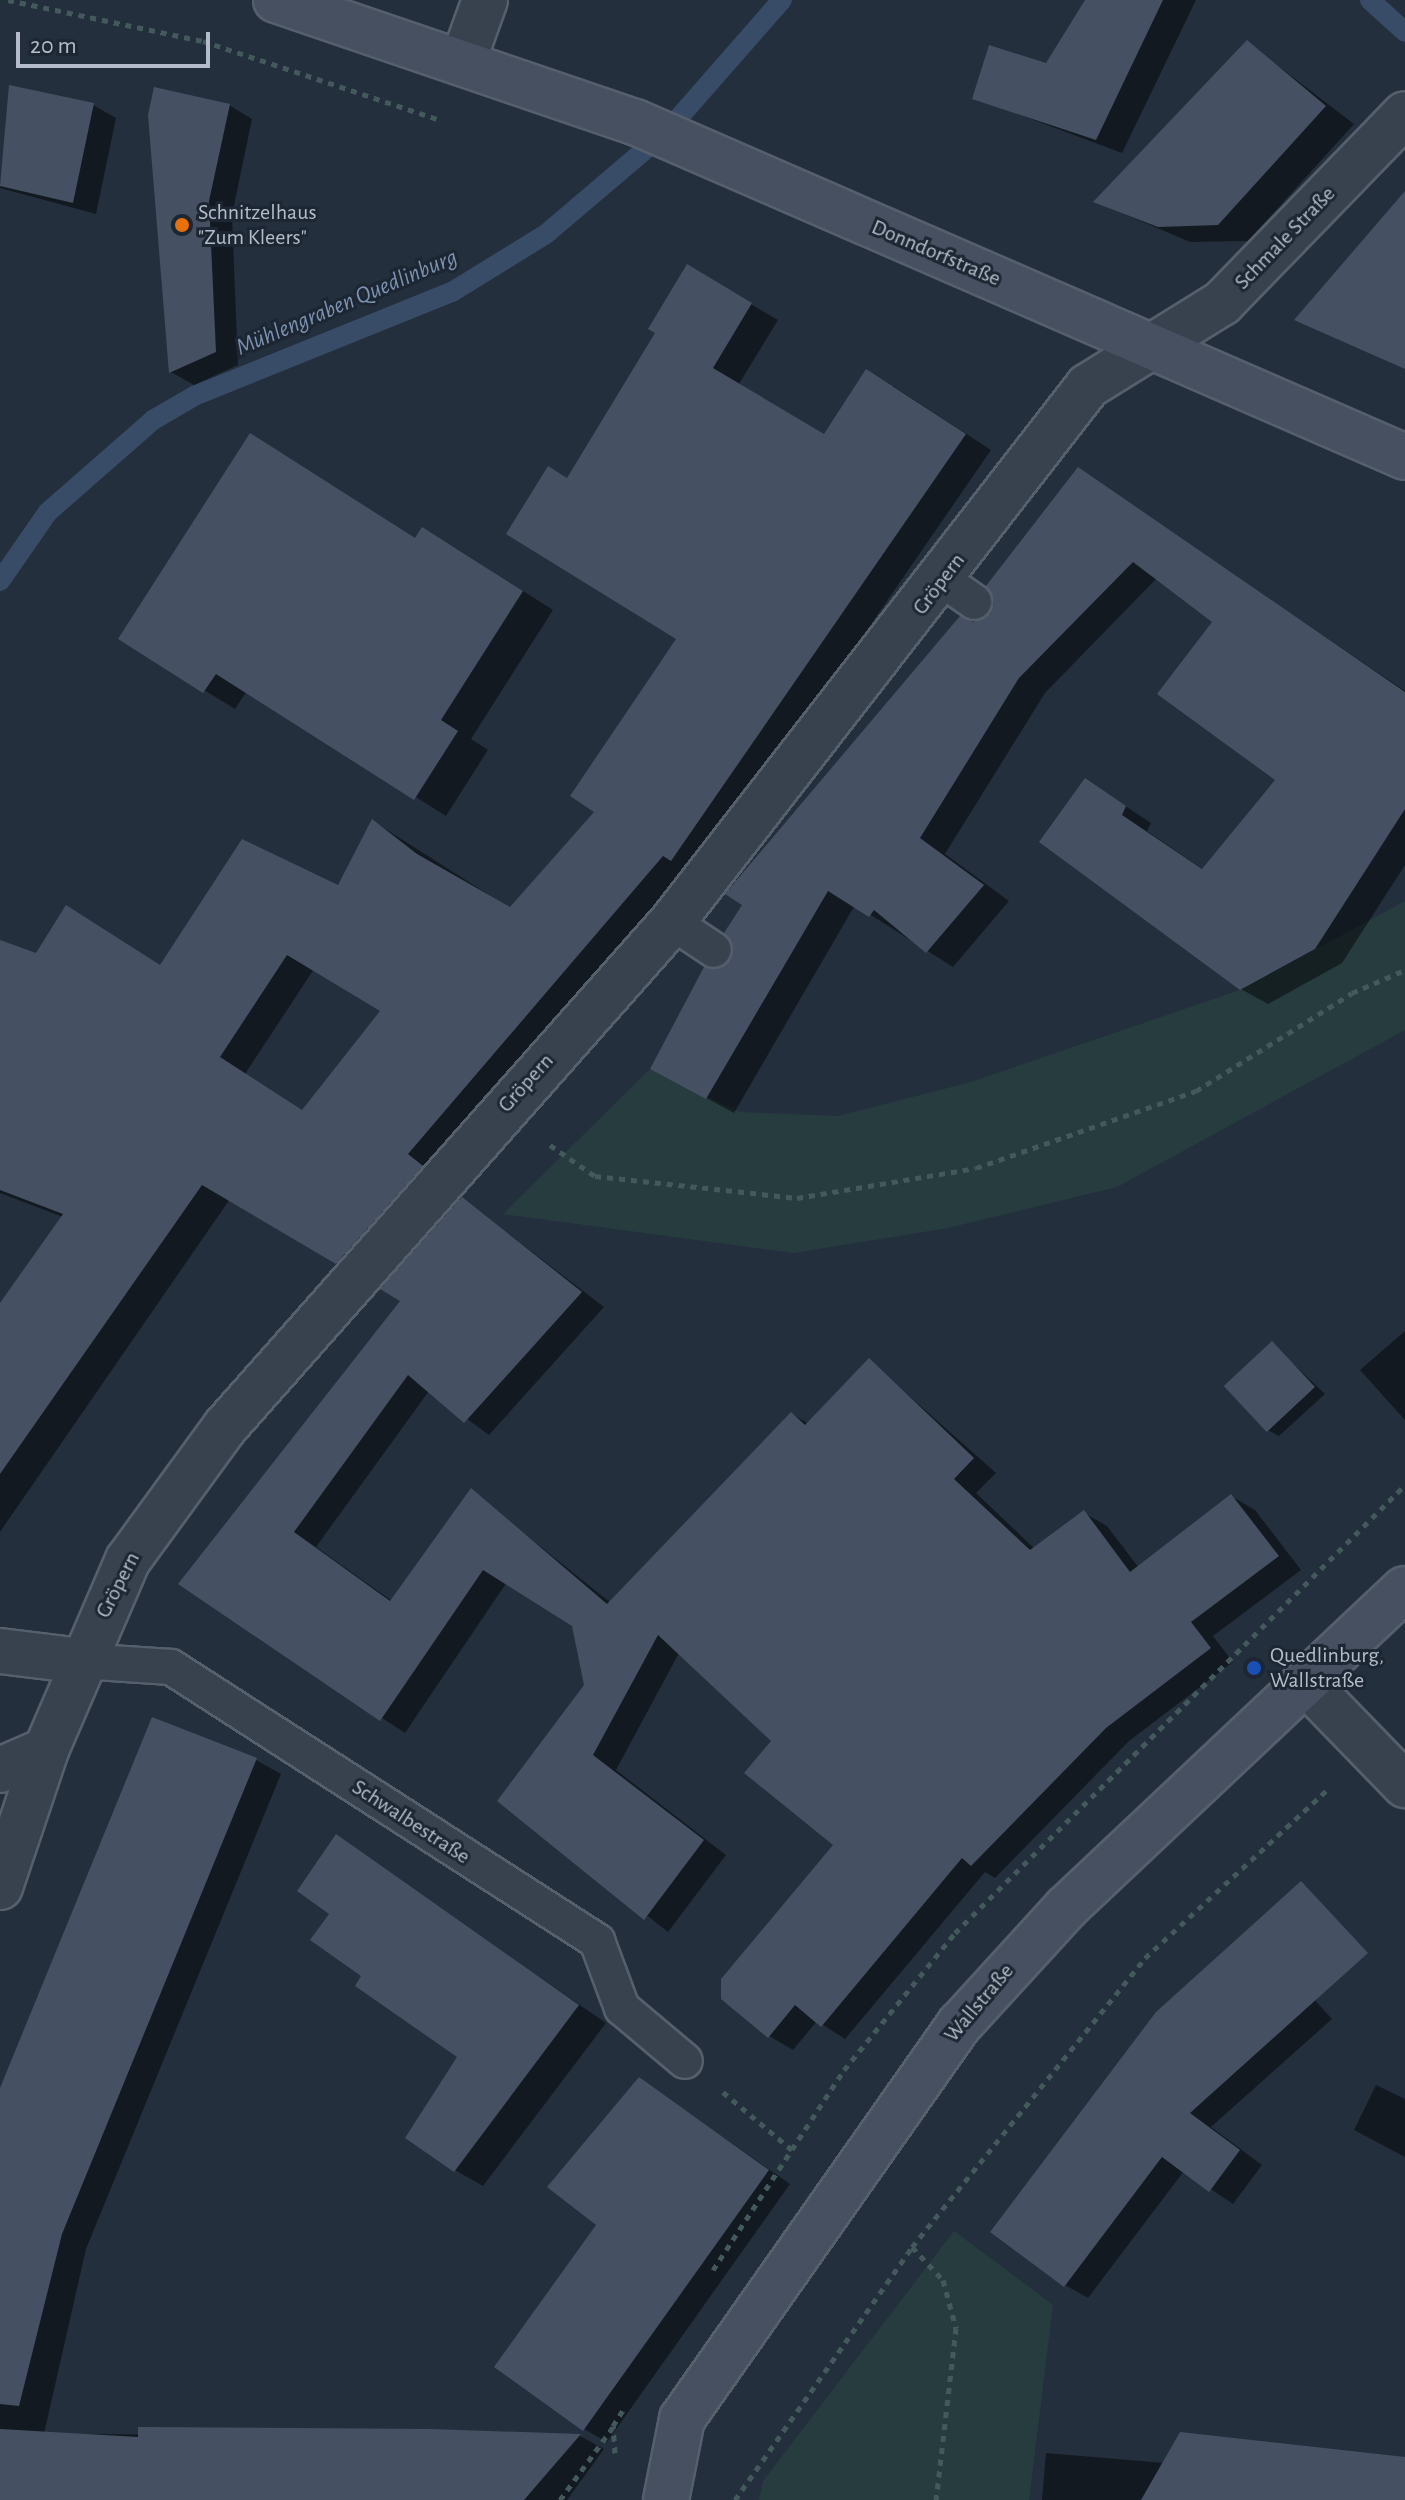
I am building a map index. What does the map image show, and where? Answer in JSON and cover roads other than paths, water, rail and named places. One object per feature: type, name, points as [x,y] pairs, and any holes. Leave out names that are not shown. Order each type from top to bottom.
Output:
[{"type":"main road","name":"Donndorfstraße","points":[[276,0],[568,97],[1152,343],[1405,457]]},
{"type":"main road","name":"Wallstraße","points":[[666,2500],[682,2419],[960,2024],[1066,1908],[1405,1589]]},
{"type":"street","points":[[463,61],[485,0]]},
{"type":"street","name":"Schmale Straße","points":[[1152,343],[1222,303],[1405,114]]},
{"type":"street","name":"Gröpern","points":[[0,1887],[46,1750],[81,1661],[128,1560],[225,1427],[501,1110],[672,922],[959,591],[1088,386],[1152,343]]},
{"type":"street","points":[[0,1651],[81,1661]]},
{"type":"street","points":[[1307,1684],[1405,1785]]},
{"type":"street","points":[[0,1770],[46,1750]]},
{"type":"lane","points":[[672,922],[714,950]]},
{"type":"lane","name":"Schwalbestraße","points":[[81,1661],[171,1667],[597,1941],[622,2008],[685,2061]]},
{"type":"waterway","name":"Mühlengraben Quedlinburg","points":[[0,581],[48,512],[153,420],[194,396],[452,292],[546,234],[668,130],[782,0]]},
{"type":"waterway","points":[[1370,0],[1405,32]]},
{"type":"place","name":"Schnitzelhaus \"Zum Kleers\"","points":[[182,225]]},
{"type":"place","name":"Quedlinburg, Wallstraße","points":[[1254,1668]]}]
